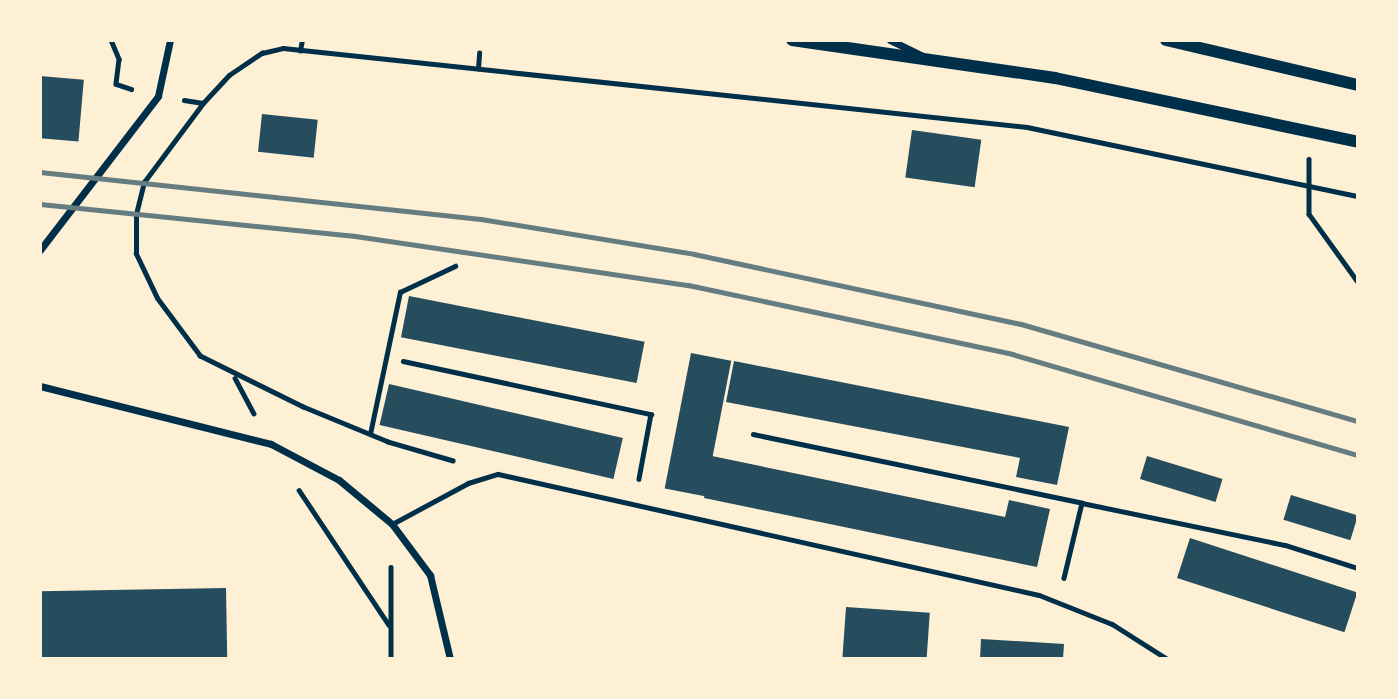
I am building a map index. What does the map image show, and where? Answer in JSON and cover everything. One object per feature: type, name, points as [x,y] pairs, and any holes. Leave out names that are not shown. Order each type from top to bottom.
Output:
[{"type":"street","points":[[40,250],[158,96],[170,40]]},
{"type":"street","points":[[890,40],[934,61]]},
{"type":"street","points":[[1166,40],[1358,85]]},
{"type":"street","points":[[798,41],[1055,78],[1358,142]]},
{"type":"street","points":[[40,386],[271,444],[339,480],[392,524],[430,575],[450,659]]},
{"type":"lane","points":[[392,524],[468,483],[498,474],[1059,603],[1112,624],[1167,659]]},
{"type":"path","points":[[300,51],[302,40]]},
{"type":"path","points":[[498,474],[370,434],[234,377],[200,356],[157,298],[136,254],[136,214],[144,182],[202,103],[229,75],[262,53],[283,48],[1027,127],[1358,196]]},
{"type":"path","points":[[478,69],[479,52]]},
{"type":"path","points":[[1313,132],[1305,183],[1308,214],[1358,282]]},
{"type":"path","points":[[370,434],[400,292],[455,267]]},
{"type":"path","points":[[404,361],[651,414],[634,504]]},
{"type":"path","points":[[753,434],[1285,545],[1358,568]]},
{"type":"path","points":[[271,444],[321,528],[389,625]]},
{"type":"path","points":[[1059,603],[1082,503]]},
{"type":"path","points":[[391,659],[389,625],[392,524]]},
{"type":"building","points":[[40,76],[84,80],[78,142],[40,138]]},
{"type":"building","points":[[262,114],[318,120],[314,158],[258,152]]},
{"type":"building","points":[[912,130],[981,140],[975,187],[905,178]]},
{"type":"building","points":[[409,296],[645,342],[637,383],[401,337]]},
{"type":"building","points":[[691,353],[731,361],[705,496],[665,488]]},
{"type":"building","points":[[734,361],[1069,427],[1057,485],[1016,477],[1020,458],[726,402]]},
{"type":"building","points":[[389,384],[623,438],[613,479],[380,425]]},
{"type":"building","points":[[712,456],[1005,517],[1009,500],[1050,509],[1037,567],[704,498]]},
{"type":"building","points":[[1147,456],[1223,479],[1216,502],[1140,479]]},
{"type":"building","points":[[1291,495],[1358,515],[1350,540],[1283,520]]},
{"type":"building","points":[[1190,538],[1357,592],[1344,632],[1177,578]]},
{"type":"building","points":[[226,588],[227,659],[41,659],[40,591]]},
{"type":"building","points":[[846,607],[930,613],[927,659],[842,659]]},
{"type":"building","points":[[981,639],[1064,644],[1063,659],[980,659]]},
{"type":"railway","points":[[40,172],[481,219],[694,254],[1021,324],[1358,421]]},
{"type":"railway","points":[[40,204],[355,236],[688,285],[1012,354],[1358,455]]}]
